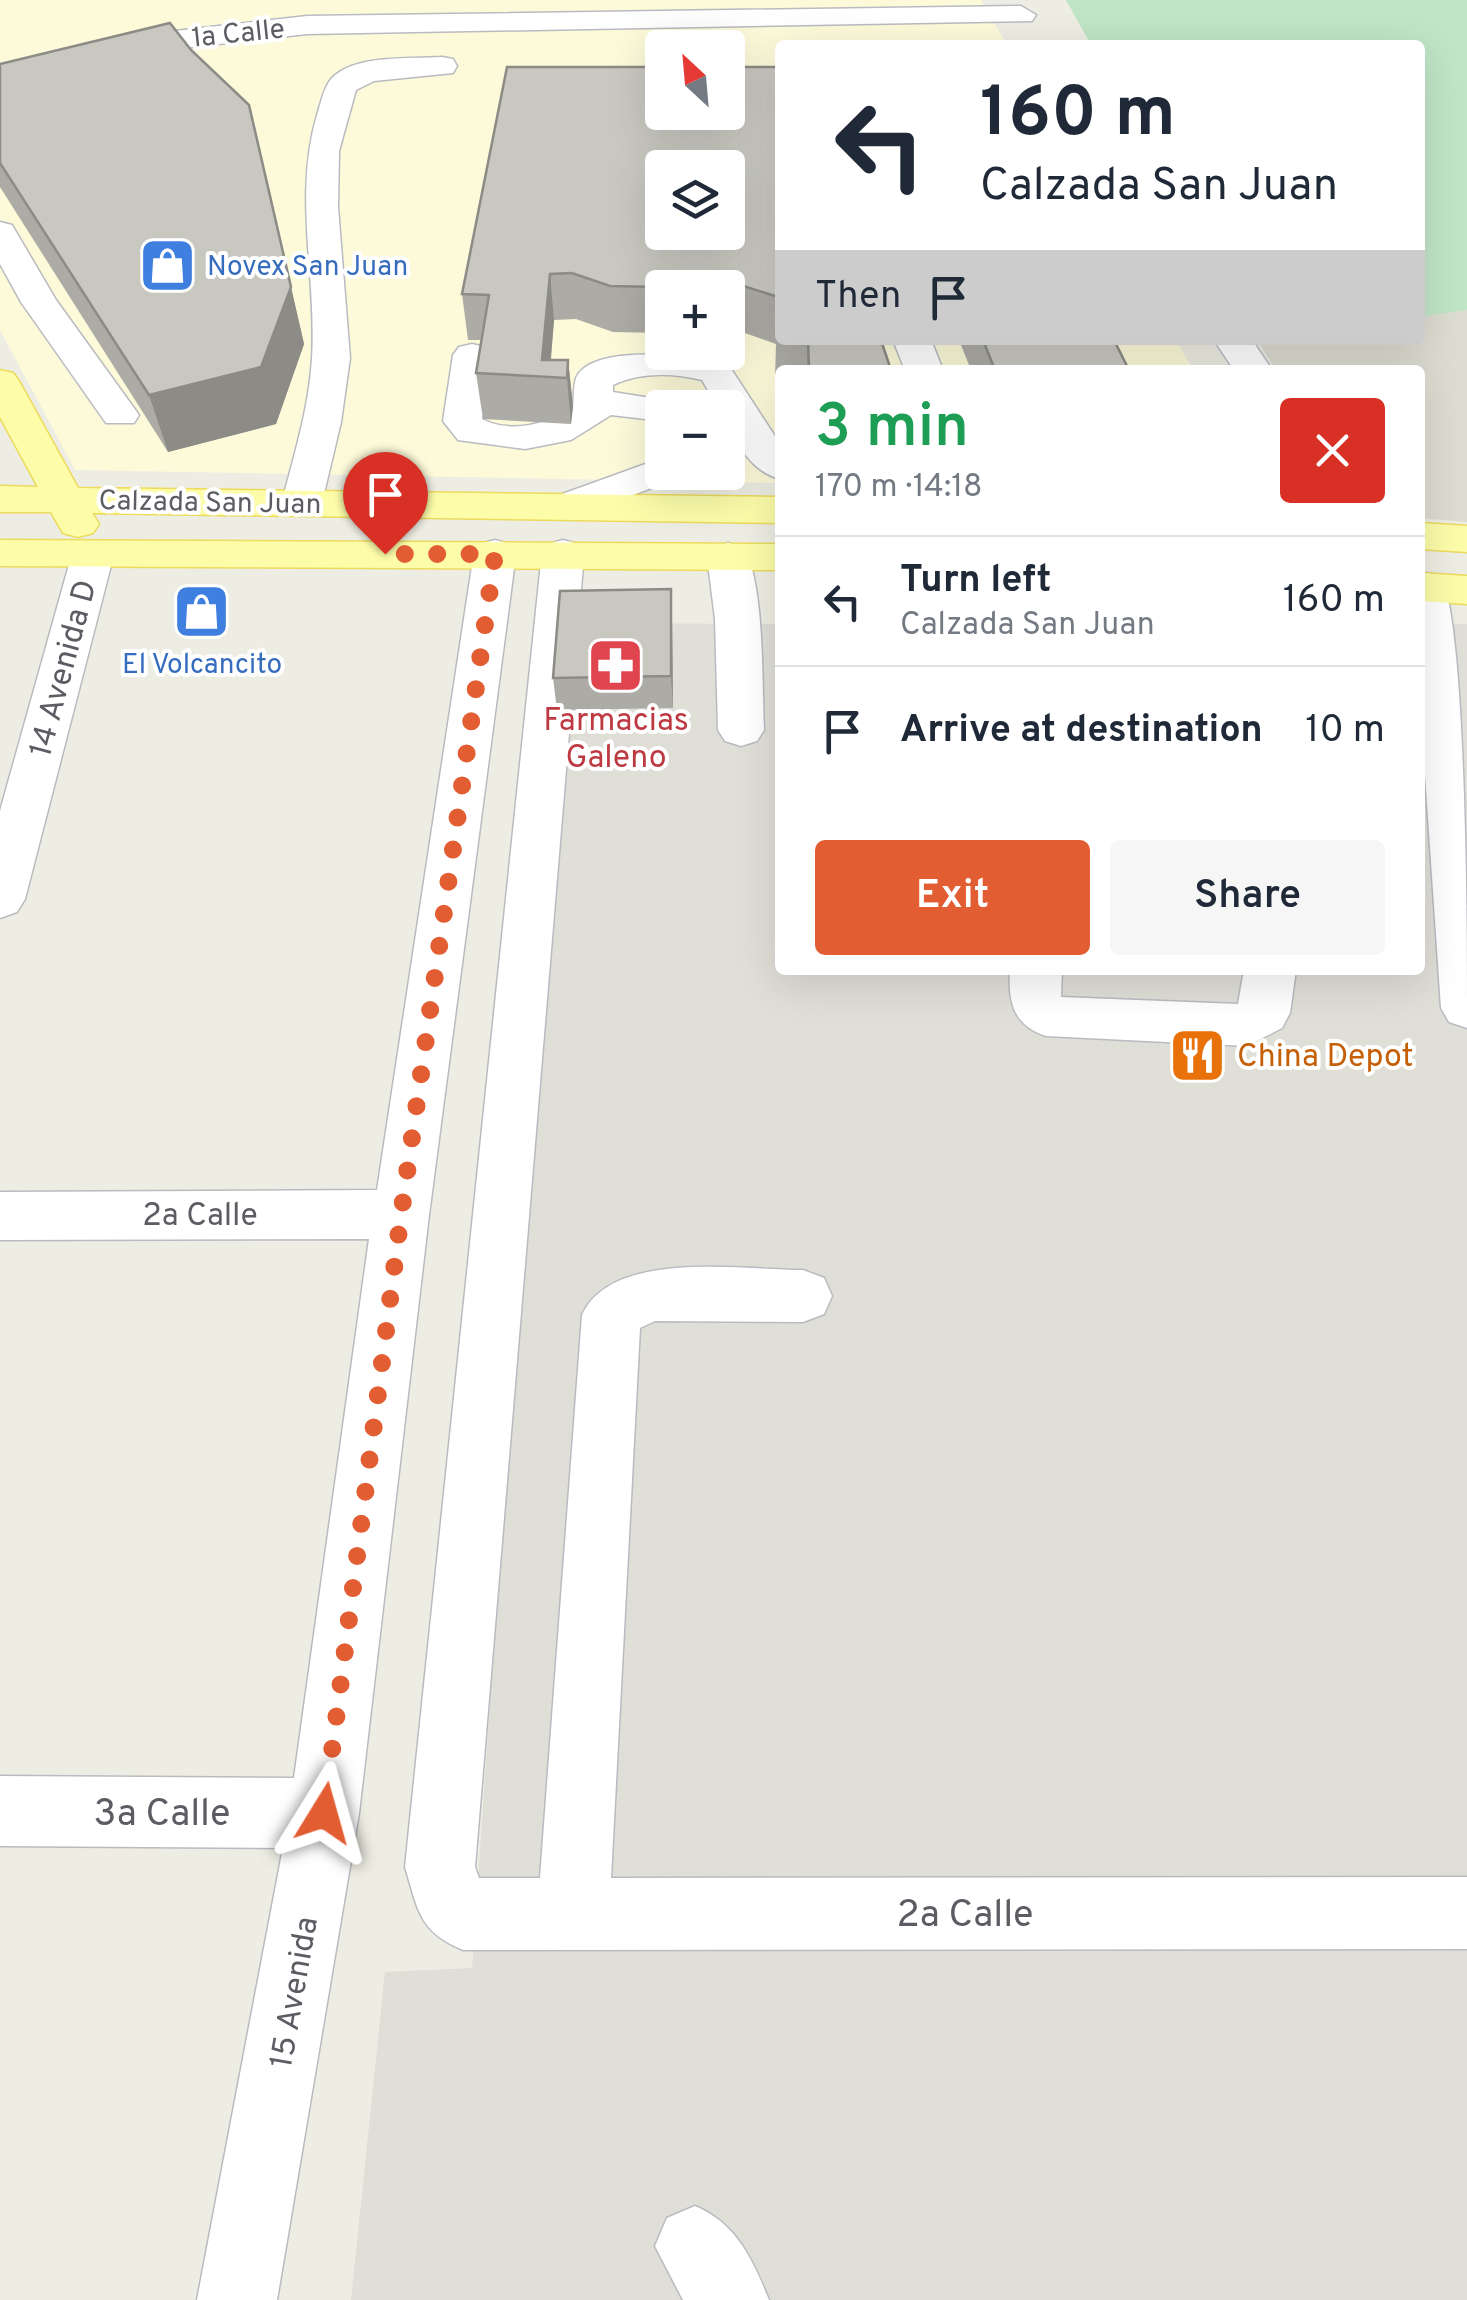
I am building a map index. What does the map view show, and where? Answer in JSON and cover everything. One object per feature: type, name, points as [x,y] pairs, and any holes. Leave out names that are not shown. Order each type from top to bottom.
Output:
[{"type":"main road","points":[[0,380],[93,554]]},
{"type":"main road","name":"Calzada San Juan","points":[[0,500],[302,502],[566,530],[728,556],[775,556]]},
{"type":"main road","name":"Calzada San Juan","points":[[2,548],[93,554],[495,554],[566,530],[775,510]]},
{"type":"main road","points":[[1425,536],[1467,539]]},
{"type":"street","name":"1a Calle","points":[[0,78],[140,44],[201,22],[307,24],[1018,8]]},
{"type":"street","points":[[1018,8],[1037,40]]},
{"type":"street","points":[[532,54],[538,20]]},
{"type":"street","points":[[302,502],[322,422],[331,358],[320,207],[323,151],[341,87],[351,78],[371,72],[442,66]]},
{"type":"street","points":[[0,232],[39,302],[120,416]]},
{"type":"street","points":[[0,314],[39,302]]},
{"type":"street","points":[[472,355],[462,421],[472,432],[557,435],[583,422],[601,404]]},
{"type":"street","points":[[645,408],[593,401],[590,392],[594,380],[626,367],[699,367],[715,372],[720,390]]},
{"type":"street","points":[[745,431],[775,462]]},
{"type":"street","points":[[566,530],[645,481]]},
{"type":"street","name":"2a Calle","points":[[566,530],[440,1867],[451,1902],[463,1914],[1467,1913]]},
{"type":"street","name":"14 Avenida D","points":[[0,899],[8,837],[93,554]]},
{"type":"street","name":"15 Avenida","points":[[237,2300],[324,1813],[401,1215],[495,554]]},
{"type":"street","points":[[728,556],[736,619],[741,730]]},
{"type":"street","points":[[1438,588],[1437,632],[1467,1008]]},
{"type":"street","points":[[1036,975],[1034,1000],[1046,1015],[1054,1018],[1247,1025],[1264,1013],[1269,975]]},
{"type":"street","name":"2a Calle","points":[[0,1216],[244,1212],[401,1215]]},
{"type":"street","points":[[573,1914],[611,1315],[631,1301],[654,1296],[803,1296]]},
{"type":"street","name":"3a Calle","points":[[0,1811],[324,1813]]},
{"type":"shaded area","points":[[0,0],[981,0],[1004,40],[775,40],[775,345],[1179,345],[1190,365],[775,365],[775,483],[745,482],[745,390],[645,390],[645,481],[75,470],[0,330]]},
{"type":"shaded area","points":[[1467,310],[1467,522],[1425,518],[1425,365],[1273,365],[1260,345],[1425,345],[1425,316]]},
{"type":"shaded area","points":[[563,623],[775,624],[775,975],[1425,975],[1425,624],[1467,624],[1467,2300],[351,2300],[385,1972],[472,1968]]},
{"type":"green space","points":[[1066,0],[1467,0],[1467,310],[1425,316],[1425,40],[1088,40]]},
{"type":"building","name":"Novex San Juan","points":[[170,23],[191,50],[249,105],[291,287],[261,367],[149,395],[0,163],[0,64]]},
{"type":"building","points":[[507,67],[645,67],[645,130],[745,130],[745,67],[775,67],[775,296],[745,286],[745,270],[645,270],[645,287],[610,286],[572,273],[550,274],[542,360],[568,360],[567,378],[476,373],[489,295],[462,294]]},
{"type":"building","points":[[808,345],[883,345],[889,365],[809,365]]},
{"type":"building","points":[[985,345],[1116,345],[1126,365],[993,365]]},
{"type":"building","name":"Farmacias Galeno","points":[[671,589],[671,676],[553,678],[560,591]]},
{"type":"place","name":"Novex San Juan","points":[[168,265]]},
{"type":"place","name":"El Volcancito","points":[[202,612]]},
{"type":"place","name":"Farmacias Galeno","points":[[616,665]]},
{"type":"place","name":"China Depot","points":[[1198,1055]]},
{"type":"route","points":[[324,1813],[401,1215],[495,554],[385,554]]}]
